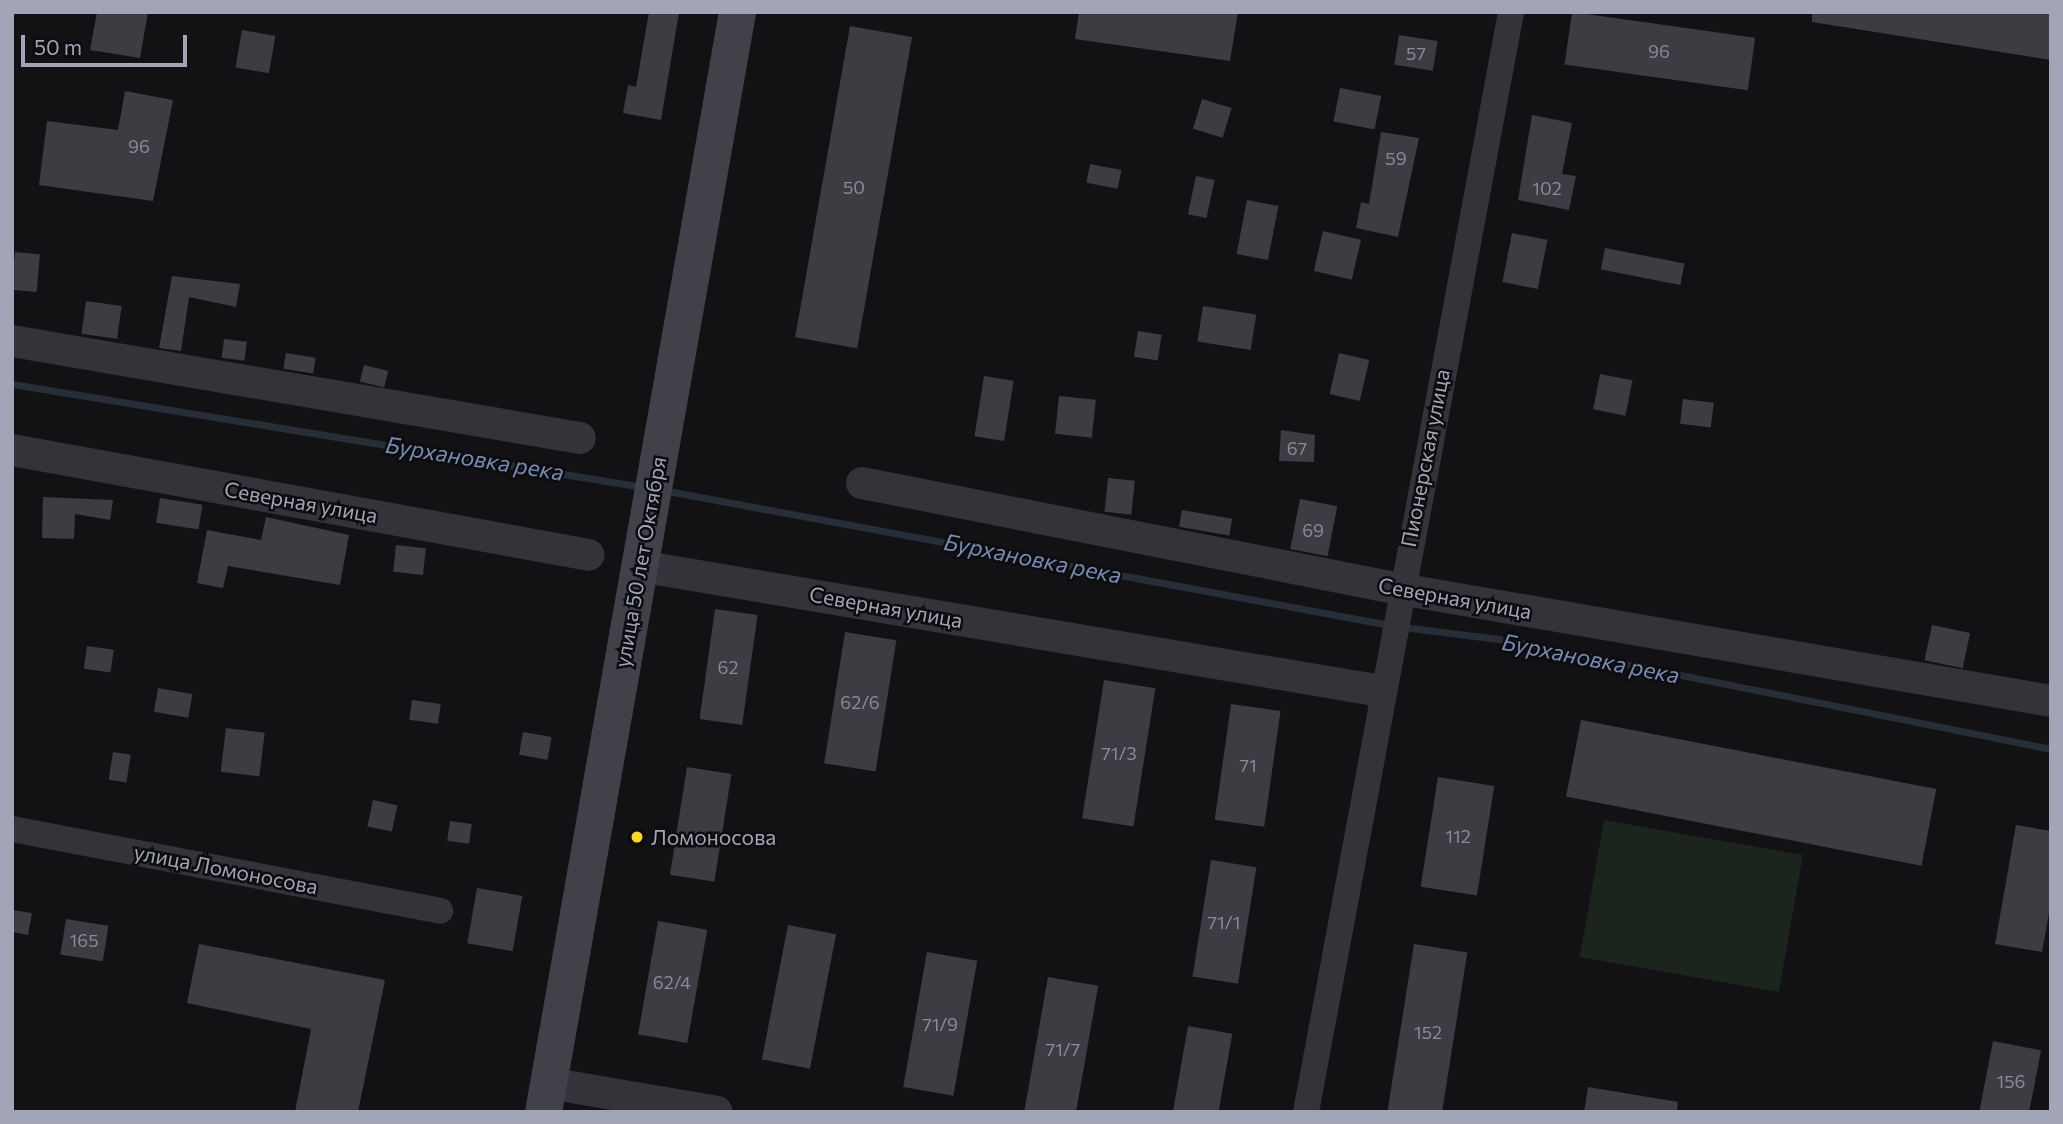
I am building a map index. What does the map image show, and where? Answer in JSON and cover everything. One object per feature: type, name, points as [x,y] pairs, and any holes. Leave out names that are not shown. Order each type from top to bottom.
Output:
[{"type":"main road","name":"улица 50 лет Октября","points":[[545,1097],[737,12]]},
{"type":"street","name":"Пионерская улица","points":[[1306,1112],[1381,691],[1511,12]]},
{"type":"street","points":[[12,341],[580,438]]},
{"type":"street","name":"Северная улица","points":[[12,450],[589,555]]},
{"type":"street","name":"Северная улица","points":[[862,483],[1401,589],[2051,701]]},
{"type":"street","name":"Северная улица","points":[[639,566],[1381,691]]},
{"type":"street","name":"улица Ломоносова","points":[[12,829],[440,911]]},
{"type":"street","points":[[545,1097],[716,1112]]},
{"type":"shaded area","points":[[1604,820],[1803,855],[1779,992],[1580,957]]},
{"type":"building","points":[[97,12],[148,12],[140,58],[90,50]]},
{"type":"building","points":[[649,12],[679,12],[661,120],[623,113],[628,85],[636,87]]},
{"type":"building","points":[[1079,12],[1238,12],[1230,61],[1075,39]]},
{"type":"building","points":[[1572,12],[1755,38],[1748,90],[1565,64]]},
{"type":"building","points":[[1812,12],[2051,12],[2051,60],[1812,22]]},
{"type":"building","points":[[850,26],[912,37],[857,348],[795,337]]},
{"type":"building","points":[[242,30],[275,36],[269,73],[235,67]]},
{"type":"building","points":[[1399,35],[1438,41],[1433,71],[1394,65]]},
{"type":"building","points":[[1340,88],[1381,96],[1375,129],[1334,121]]},
{"type":"building","points":[[125,91],[173,100],[153,201],[39,185],[47,121],[118,130]]},
{"type":"building","points":[[1202,99],[1232,108],[1223,138],[1193,129]]},
{"type":"building","points":[[1532,115],[1572,123],[1562,174],[1576,176],[1569,210],[1518,200]]},
{"type":"building","points":[[1381,132],[1419,138],[1398,237],[1356,228],[1361,202],[1369,204]]},
{"type":"building","points":[[1090,164],[1121,170],[1118,189],[1086,183]]},
{"type":"building","points":[[1196,176],[1215,180],[1206,218],[1188,214]]},
{"type":"building","points":[[1247,200],[1278,206],[1268,260],[1237,254]]},
{"type":"building","points":[[1323,231],[1361,240],[1352,280],[1314,271]]},
{"type":"building","points":[[1512,233],[1547,240],[1538,289],[1502,282]]},
{"type":"building","points":[[1605,248],[1685,263],[1680,285],[1601,270]]},
{"type":"building","points":[[15,252],[40,254],[37,292],[12,290]]},
{"type":"building","points":[[172,276],[240,284],[236,307],[189,297],[181,351],[159,348]]},
{"type":"building","points":[[86,301],[122,306],[117,339],[81,334]]},
{"type":"building","points":[[1203,306],[1256,314],[1251,350],[1197,342]]},
{"type":"building","points":[[1138,331],[1162,335],[1158,360],[1134,357]]},
{"type":"building","points":[[224,339],[247,342],[245,361],[222,358]]},
{"type":"building","points":[[286,353],[316,358],[313,373],[283,369]]},
{"type":"building","points":[[1339,353],[1369,360],[1360,401],[1330,394]]},
{"type":"building","points":[[364,365],[388,371],[384,388],[360,381]]},
{"type":"building","points":[[1600,374],[1632,380],[1626,416],[1593,409]]},
{"type":"building","points":[[984,376],[1014,381],[1004,441],[974,436]]},
{"type":"building","points":[[1059,396],[1096,400],[1092,438],[1055,434]]},
{"type":"building","points":[[1683,399],[1714,403],[1711,428],[1680,424]]},
{"type":"building","points":[[1281,430],[1315,435],[1314,462],[1279,461]]},
{"type":"building","points":[[1108,478],[1135,481],[1131,515],[1104,512]]},
{"type":"building","points":[[43,497],[113,500],[110,520],[75,514],[74,539],[42,538]]},
{"type":"building","points":[[160,498],[202,505],[199,529],[156,523]]},
{"type":"building","points":[[1300,499],[1337,506],[1328,556],[1290,549]]},
{"type":"building","points":[[1182,510],[1232,519],[1229,536],[1179,527]]},
{"type":"building","points":[[266,517],[349,535],[340,585],[228,566],[223,588],[197,583],[207,530],[261,540]]},
{"type":"building","points":[[396,545],[426,548],[423,575],[393,572]]},
{"type":"building","points":[[715,609],[758,615],[742,725],[700,719]]},
{"type":"building","points":[[1932,625],[1970,633],[1963,668],[1925,660]]},
{"type":"building","points":[[845,632],[896,640],[876,771],[824,763]]},
{"type":"building","points":[[87,646],[114,650],[111,673],[84,669]]},
{"type":"building","points":[[1104,680],[1155,688],[1133,826],[1082,818]]},
{"type":"building","points":[[158,688],[192,694],[188,718],[154,712]]},
{"type":"building","points":[[412,700],[441,704],[438,724],[409,720]]},
{"type":"building","points":[[1231,704],[1281,711],[1264,827],[1215,820]]},
{"type":"building","points":[[1581,720],[1936,789],[1921,866],[1566,797]]},
{"type":"building","points":[[226,728],[265,733],[259,776],[221,772]]},
{"type":"building","points":[[523,732],[552,737],[548,760],[519,755]]},
{"type":"building","points":[[113,752],[131,755],[126,782],[109,780]]},
{"type":"building","points":[[687,767],[731,774],[714,882],[670,875]]},
{"type":"building","points":[[1438,777],[1494,786],[1477,896],[1421,887]]},
{"type":"building","points":[[373,800],[397,805],[392,832],[367,826]]},
{"type":"building","points":[[450,821],[472,824],[469,844],[447,841]]},
{"type":"building","points":[[2016,825],[2051,831],[2051,902],[2042,952],[1995,944]]},
{"type":"building","points":[[1211,860],[1256,867],[1238,984],[1193,977]]},
{"type":"building","points":[[477,888],[522,896],[513,951],[467,943]]},
{"type":"building","points":[[12,910],[32,913],[28,935],[12,932]]},
{"type":"building","points":[[66,919],[108,926],[103,961],[60,955]]},
{"type":"building","points":[[658,921],[707,930],[687,1043],[638,1034]]},
{"type":"building","points":[[788,925],[836,934],[810,1069],[762,1059]]},
{"type":"building","points":[[199,944],[385,980],[358,1112],[295,1112],[311,1029],[187,1003]]},
{"type":"building","points":[[1414,944],[1467,952],[1442,1112],[1387,1112]]},
{"type":"building","points":[[927,952],[977,961],[953,1096],[903,1087]]},
{"type":"building","points":[[1048,977],[1098,986],[1076,1112],[1024,1111]]},
{"type":"building","points":[[1188,1026],[1232,1034],[1219,1112],[1173,1112]]},
{"type":"building","points":[[1993,1041],[2041,1050],[2029,1112],[1979,1112]]},
{"type":"building","points":[[1588,1087],[1678,1102],[1677,1112],[1584,1112]]},
{"type":"waterway","name":"Бурхановка река","points":[[12,384],[643,487]]},
{"type":"waterway","name":"Бурхановка река","points":[[662,490],[1390,625]]},
{"type":"waterway","name":"Бурхановка река","points":[[1402,627],[1506,640],[2051,749]]},
{"type":"place","name":"Ломоносова","points":[[637,837]]}]
